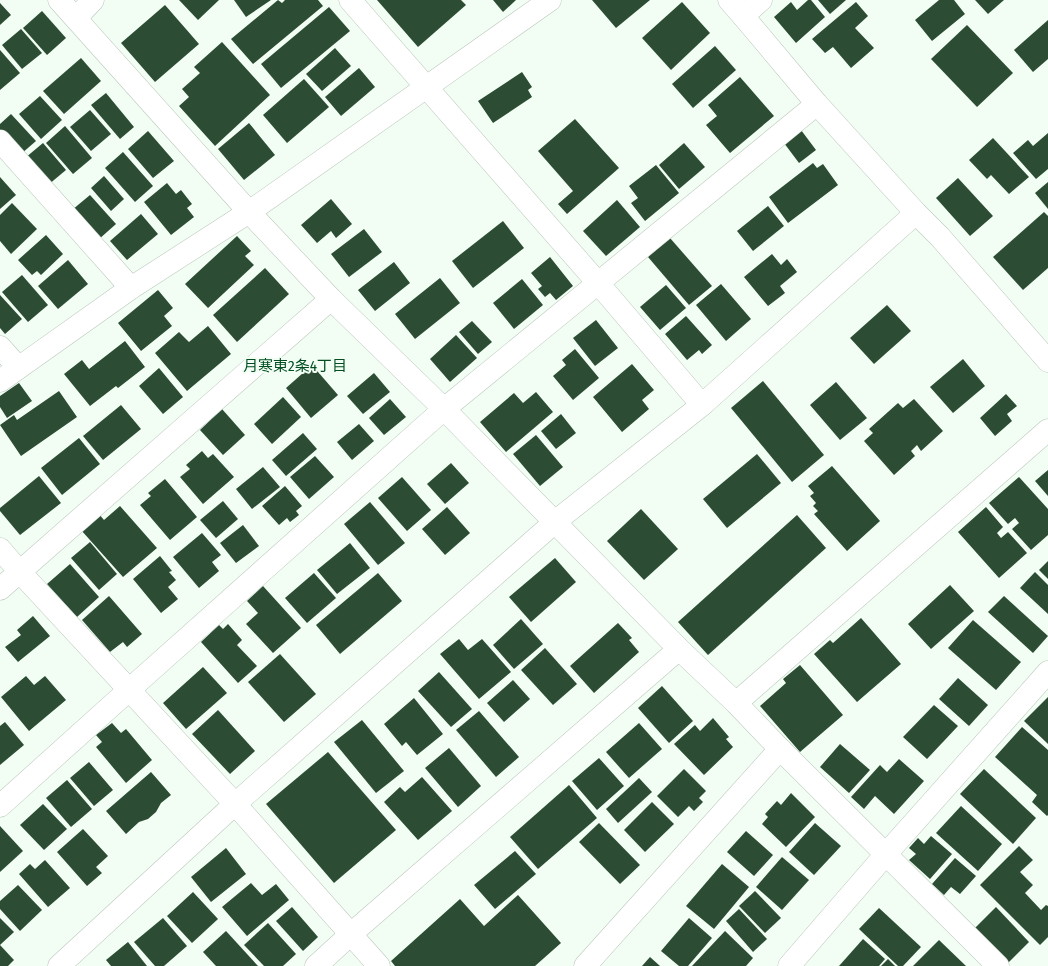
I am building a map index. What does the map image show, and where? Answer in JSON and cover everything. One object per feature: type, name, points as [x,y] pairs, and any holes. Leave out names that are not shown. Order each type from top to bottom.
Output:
[{"type":"street","points":[[59,0],[250,212],[331,299],[444,409],[556,521],[679,649],[998,966]]},
{"type":"street","points":[[76,18],[93,0]]},
{"type":"street","points":[[350,0],[598,283],[702,405]]},
{"type":"street","points":[[0,381],[130,288],[250,212],[426,86],[550,0]]},
{"type":"street","points":[[729,0],[817,104],[940,237],[1048,361]]},
{"type":"street","points":[[743,16],[761,0]]},
{"type":"street","points":[[0,806],[444,409],[817,104]]},
{"type":"street","points":[[0,141],[130,288]]},
{"type":"street","points":[[59,966],[235,804],[556,521],[702,405],[916,212]]},
{"type":"street","points":[[0,589],[331,299]]},
{"type":"street","points":[[0,347],[18,367]]},
{"type":"street","points":[[736,704],[1048,430]]},
{"type":"street","points":[[0,549],[235,804],[379,966]]},
{"type":"street","points":[[316,966],[679,649]]},
{"type":"street","points":[[789,966],[886,854],[1048,672]]},
{"type":"street","points":[[585,966],[780,749]]},
{"type":"building","points":[[179,0],[219,0],[198,20]]},
{"type":"building","points":[[234,0],[271,0],[246,17]]},
{"type":"building","points":[[278,0],[282,3],[285,0],[318,0],[323,6],[253,64],[231,39]]},
{"type":"building","points":[[377,0],[461,0],[466,5],[418,47]]},
{"type":"building","points":[[493,0],[516,0],[503,12]]},
{"type":"building","points":[[592,0],[650,0],[616,28]]},
{"type":"building","points":[[808,0],[811,0],[825,17],[796,43],[774,17],[791,2],[797,10]]},
{"type":"building","points":[[818,0],[846,0],[830,14]]},
{"type":"building","points":[[939,0],[954,0],[965,14],[932,41],[915,20]]},
{"type":"building","points":[[975,0],[1004,0],[988,14]]},
{"type":"building","points":[[682,2],[710,33],[671,70],[642,38]]},
{"type":"building","points":[[856,2],[868,16],[855,28],[874,48],[851,68],[833,47],[825,53],[812,39]]},
{"type":"building","points":[[0,3],[11,15],[0,25]]},
{"type":"building","points":[[165,5],[199,44],[155,82],[121,43]]},
{"type":"building","points":[[329,7],[350,31],[281,88],[261,64]]},
{"type":"building","points":[[42,11],[66,38],[47,55],[23,28]]},
{"type":"building","points":[[1048,20],[1048,59],[1033,72],[1014,50]]},
{"type":"building","points":[[967,25],[1013,73],[977,107],[931,59]]},
{"type":"building","points":[[21,29],[42,53],[22,69],[2,45]]},
{"type":"building","points":[[222,42],[270,95],[215,146],[179,106],[189,97],[182,89],[200,73],[194,67]]},
{"type":"building","points":[[715,46],[736,70],[693,108],[672,84]]},
{"type":"building","points":[[335,48],[351,66],[322,91],[306,74]]},
{"type":"building","points":[[0,50],[20,73],[0,90]]},
{"type":"building","points":[[81,58],[101,81],[64,114],[43,91]]},
{"type":"building","points":[[359,68],[375,87],[341,116],[325,97]]},
{"type":"building","points":[[522,72],[532,87],[528,90],[532,97],[493,123],[478,101]]},
{"type":"building","points":[[740,77],[774,116],[730,153],[706,125],[717,116],[708,105]]},
{"type":"building","points":[[304,79],[329,107],[287,143],[263,115]]},
{"type":"building","points":[[106,93],[134,127],[120,139],[91,105]]},
{"type":"building","points":[[40,96],[62,120],[41,139],[19,114]]},
{"type":"building","points":[[90,110],[111,134],[91,151],[70,127]]},
{"type":"building","points":[[11,114],[36,141],[21,154],[0,130],[0,124]]},
{"type":"building","points":[[575,119],[619,168],[567,214],[558,204],[573,191],[538,151]]},
{"type":"building","points":[[249,123],[275,155],[244,180],[218,149]]},
{"type":"building","points":[[65,126],[92,158],[73,174],[46,143]]},
{"type":"building","points":[[801,130],[816,150],[799,163],[784,143]]},
{"type":"building","points":[[148,131],[174,161],[153,178],[128,149]]},
{"type":"building","points":[[1048,133],[1048,169],[1036,179],[1013,153],[1028,140],[1033,146]]},
{"type":"building","points":[[993,138],[1029,177],[1009,194],[991,175],[987,179],[969,160]]},
{"type":"building","points":[[43,143],[66,170],[48,185],[25,158]]},
{"type":"building","points":[[684,143],[705,167],[679,189],[659,165]]},
{"type":"building","points":[[123,152],[153,186],[135,202],[105,168]]},
{"type":"building","points":[[813,163],[817,168],[823,164],[838,185],[788,223],[769,197]]},
{"type":"building","points":[[656,165],[679,193],[645,221],[631,203],[638,198],[629,186]]},
{"type":"building","points":[[104,176],[124,199],[111,211],[91,188]]},
{"type":"building","points":[[0,177],[16,195],[0,209]]},
{"type":"building","points":[[958,178],[993,216],[970,236],[936,198]]},
{"type":"building","points":[[1048,182],[1048,209],[1035,193]]},
{"type":"building","points":[[167,183],[176,194],[181,190],[192,204],[187,208],[194,217],[171,235],[144,202]]},
{"type":"building","points":[[90,195],[116,224],[98,240],[72,210]]},
{"type":"building","points":[[331,199],[352,224],[336,238],[331,231],[317,243],[301,225]]},
{"type":"building","points":[[617,200],[640,227],[606,256],[583,231]]},
{"type":"building","points":[[12,203],[37,229],[11,254],[0,241],[0,215]]},
{"type":"building","points":[[768,206],[784,226],[753,251],[737,231]]},
{"type":"building","points":[[1044,212],[1048,216],[1048,268],[1023,290],[993,257]]},
{"type":"building","points":[[141,214],[158,234],[127,260],[110,241]]},
{"type":"building","points":[[503,221],[524,248],[473,288],[452,261]]},
{"type":"building","points":[[364,229],[382,252],[349,277],[331,254]]},
{"type":"building","points":[[46,235],[63,254],[41,275],[37,271],[32,275],[18,260]]},
{"type":"building","points":[[237,236],[251,251],[245,256],[254,265],[208,308],[185,284]]},
{"type":"building","points":[[670,238],[712,286],[689,305],[648,257]]},
{"type":"building","points":[[772,254],[781,265],[787,259],[797,272],[780,286],[785,293],[768,306],[744,277]]},
{"type":"building","points":[[550,257],[573,286],[556,300],[550,293],[545,297],[538,289],[542,286],[531,273]]},
{"type":"building","points":[[68,260],[88,284],[58,309],[38,286]]},
{"type":"building","points":[[394,262],[410,283],[375,311],[358,290]]},
{"type":"building","points":[[265,268],[289,294],[237,342],[213,315]]},
{"type":"building","points":[[22,275],[48,305],[28,322],[2,292]]},
{"type":"building","points":[[440,278],[460,303],[415,339],[395,314]]},
{"type":"building","points":[[522,279],[543,305],[514,329],[493,303]]},
{"type":"building","points":[[721,284],[751,319],[726,341],[696,305]]},
{"type":"building","points":[[666,285],[686,308],[660,330],[640,307]]},
{"type":"building","points":[[158,290],[173,308],[164,316],[172,326],[141,351],[118,323]]},
{"type":"building","points":[[0,295],[22,319],[5,334],[0,328]]},
{"type":"building","points":[[887,305],[911,331],[874,364],[850,338]]},
{"type":"building","points":[[686,316],[712,345],[702,354],[699,350],[687,360],[665,334]]},
{"type":"building","points":[[596,320],[618,348],[595,366],[573,338]]},
{"type":"building","points":[[472,321],[492,342],[478,354],[459,332]]},
{"type":"building","points":[[208,326],[231,354],[187,391],[155,353],[179,332],[189,342]]},
{"type":"building","points":[[456,335],[477,358],[450,382],[430,359]]},
{"type":"building","points":[[125,341],[145,367],[118,388],[116,386],[90,406],[64,374],[82,360],[89,369]]},
{"type":"building","points":[[575,349],[599,378],[573,400],[553,376],[566,365],[562,360]]},
{"type":"building","points":[[963,359],[985,386],[953,413],[930,387]]},
{"type":"building","points":[[632,364],[654,390],[642,400],[649,409],[622,432],[593,397]]},
{"type":"building","points":[[312,365],[338,395],[311,418],[286,388]]},
{"type":"building","points":[[159,368],[183,397],[163,414],[139,386]]},
{"type":"building","points":[[374,373],[390,392],[363,414],[347,396]]},
{"type":"building","points":[[763,381],[824,455],[792,482],[731,408]]},
{"type":"building","points":[[836,382],[867,418],[840,440],[810,405]]},
{"type":"building","points":[[19,383],[32,401],[7,418],[0,407],[0,396]]},
{"type":"building","points":[[59,391],[77,417],[21,456],[0,425],[14,415],[17,420]]},
{"type":"building","points":[[536,392],[553,412],[506,452],[480,422],[514,393],[523,403]]},
{"type":"building","points":[[1006,394],[1017,406],[1007,414],[1012,421],[995,436],[980,418]]},
{"type":"building","points":[[283,397],[301,417],[272,444],[254,424]]},
{"type":"building","points":[[390,399],[406,417],[384,435],[369,418]]},
{"type":"building","points":[[914,399],[943,431],[921,451],[917,445],[911,451],[915,456],[894,475],[864,441],[873,433],[869,429],[898,403],[903,408]]},
{"type":"building","points":[[121,405],[141,429],[103,460],[83,436]]},
{"type":"building","points":[[222,409],[245,435],[223,455],[200,430]]},
{"type":"building","points":[[561,414],[576,433],[556,449],[541,431]]},
{"type":"building","points":[[359,424],[374,441],[352,460],[337,442]]},
{"type":"building","points":[[303,433],[317,449],[286,476],[272,460]]},
{"type":"building","points":[[536,435],[563,467],[540,486],[513,454]]},
{"type":"building","points":[[79,438],[100,464],[62,495],[41,468]]},
{"type":"building","points":[[202,451],[208,458],[213,454],[234,477],[203,504],[180,477],[190,469],[186,465]]},
{"type":"building","points":[[757,454],[781,483],[727,528],[703,499]]},
{"type":"building","points":[[315,456],[334,477],[309,499],[290,477]]},
{"type":"building","points":[[451,463],[469,483],[445,504],[427,484]]},
{"type":"building","points":[[832,466],[880,521],[847,551],[814,514],[818,511],[813,506],[816,503],[810,496],[814,493],[808,486]]},
{"type":"building","points":[[263,467],[280,487],[252,509],[236,489]]},
{"type":"building","points":[[1048,470],[1048,496],[1035,481]]},
{"type":"building","points":[[39,476],[61,503],[20,535],[0,511],[0,508]]},
{"type":"building","points":[[402,477],[431,510],[407,531],[378,498]]},
{"type":"building","points":[[1019,477],[1048,509],[1048,535],[1031,550],[1012,529],[1019,523],[1015,518],[1008,524],[989,503]]},
{"type":"building","points":[[165,479],[197,517],[170,540],[140,505],[151,496],[148,493]]},
{"type":"building","points":[[285,486],[302,506],[296,511],[299,515],[290,522],[287,518],[279,525],[262,506]]},
{"type":"building","points":[[223,501],[238,519],[216,538],[200,520]]},
{"type":"building","points":[[370,502],[405,543],[378,565],[344,524]]},
{"type":"building","points":[[120,506],[157,548],[123,577],[81,530],[99,514],[104,520]]},
{"type":"building","points":[[447,507],[470,533],[445,555],[422,529]]},
{"type":"building","points":[[986,507],[1003,527],[997,533],[1001,538],[1008,532],[1027,553],[999,578],[958,532]]},
{"type":"building","points":[[641,509],[678,549],[644,580],[607,541]]},
{"type":"building","points":[[797,515],[826,548],[708,655],[678,622]]},
{"type":"building","points":[[243,525],[259,546],[236,563],[220,543]]},
{"type":"building","points":[[202,533],[221,555],[212,562],[219,571],[199,588],[173,557]]},
{"type":"building","points":[[90,542],[117,574],[99,590],[71,558]]},
{"type":"building","points":[[350,543],[370,568],[337,594],[317,570]]},
{"type":"building","points":[[160,556],[172,571],[169,572],[176,580],[168,587],[178,599],[161,613],[133,579]]},
{"type":"building","points":[[555,558],[576,582],[531,622],[509,597]]},
{"type":"building","points":[[1048,561],[1048,579],[1039,570]]},
{"type":"building","points":[[70,564],[99,597],[77,617],[47,584]]},
{"type":"building","points":[[1035,572],[1048,585],[1048,614],[1020,588]]},
{"type":"building","points":[[314,573],[336,598],[307,623],[285,598]]},
{"type":"building","points":[[378,573],[402,601],[340,654],[316,625]]},
{"type":"building","points":[[950,585],[974,611],[931,649],[908,624]]},
{"type":"building","points":[[263,586],[301,628],[273,653],[246,624],[258,613],[247,601]]},
{"type":"building","points":[[109,596],[142,634],[127,647],[123,642],[110,652],[82,620]]},
{"type":"building","points":[[1004,596],[1048,636],[1033,653],[988,612]]},
{"type":"building","points":[[33,616],[50,636],[18,662],[5,647],[21,635],[17,630]]},
{"type":"building","points":[[861,618],[901,664],[857,702],[814,654],[830,640],[833,643]]},
{"type":"building","points":[[521,619],[543,644],[514,669],[493,645]]},
{"type":"building","points":[[973,620],[1021,662],[996,690],[948,648]]},
{"type":"building","points":[[618,623],[632,638],[629,640],[639,652],[594,693],[570,666]]},
{"type":"building","points":[[228,624],[242,640],[237,645],[257,666],[238,683],[201,642],[219,625],[223,629]]},
{"type":"building","points":[[459,639],[468,650],[482,639],[511,672],[479,699],[440,654]]},
{"type":"building","points":[[545,648],[577,684],[553,705],[521,670]]},
{"type":"building","points":[[280,654],[316,694],[284,722],[248,682]]},
{"type":"building","points":[[800,665],[843,715],[800,752],[760,706],[786,683],[783,679]]},
{"type":"building","points":[[203,667],[227,693],[186,729],[163,703]]},
{"type":"building","points":[[439,672],[472,709],[451,727],[418,691]]},
{"type":"building","points":[[26,676],[34,685],[45,676],[66,700],[29,731],[1,697]]},
{"type":"building","points":[[958,678],[988,705],[969,726],[939,699]]},
{"type":"building","points":[[513,680],[530,699],[504,722],[487,703]]},
{"type":"building","points":[[662,686],[693,721],[669,743],[638,708]]},
{"type":"building","points":[[1048,697],[1048,744],[1024,721]]},
{"type":"building","points":[[414,698],[443,734],[417,755],[406,742],[402,746],[384,724]]},
{"type":"building","points":[[934,705],[958,726],[927,759],[903,737]]},
{"type":"building","points":[[218,710],[255,751],[230,774],[192,734]]},
{"type":"building","points":[[479,711],[519,757],[496,777],[456,730]]},
{"type":"building","points":[[713,718],[729,737],[726,739],[733,747],[704,775],[674,744],[695,725],[700,731]]},
{"type":"building","points":[[362,720],[404,771],[376,793],[334,742]]},
{"type":"building","points":[[5,722],[24,745],[0,765],[0,726]]},
{"type":"building","points":[[112,723],[121,733],[126,729],[152,760],[126,783],[96,747],[102,742],[96,735]]},
{"type":"building","points":[[639,723],[662,749],[629,778],[606,752]]},
{"type":"building","points":[[1022,727],[1048,750],[1047,816],[1032,802],[1037,795],[995,757]]},
{"type":"building","points":[[840,744],[870,770],[849,793],[820,767]]},
{"type":"building","points":[[449,748],[481,786],[458,807],[425,768]]},
{"type":"building","points":[[328,752],[396,830],[334,883],[266,804]]},
{"type":"building","points":[[599,758],[624,786],[597,810],[572,781]]},
{"type":"building","points":[[899,759],[924,781],[894,814],[875,796],[864,809],[851,797],[880,765],[887,772]]},
{"type":"building","points":[[89,762],[113,790],[94,806],[70,778]]},
{"type":"building","points":[[684,769],[706,791],[699,798],[703,802],[694,811],[689,806],[678,817],[657,796]]},
{"type":"building","points":[[984,769],[1036,818],[1013,844],[960,794]]},
{"type":"building","points":[[151,772],[171,795],[161,803],[156,812],[148,819],[139,822],[126,834],[106,811]]},
{"type":"building","points":[[422,777],[452,811],[418,840],[384,802],[400,787],[405,792]]},
{"type":"building","points":[[639,778],[652,792],[618,823],[606,809]]},
{"type":"building","points":[[67,780],[92,809],[71,827],[46,798]]},
{"type":"building","points":[[569,785],[597,818],[538,869],[510,837]]},
{"type":"building","points":[[791,793],[815,817],[786,847],[762,824],[768,817],[765,814],[777,801],[781,805]]},
{"type":"building","points":[[652,802],[674,824],[645,852],[624,830]]},
{"type":"building","points":[[43,804],[67,829],[44,850],[20,825]]},
{"type":"building","points":[[961,806],[1002,844],[978,871],[936,833]]},
{"type":"building","points":[[599,823],[640,865],[620,884],[579,842]]},
{"type":"building","points":[[815,823],[841,846],[814,875],[789,852]]},
{"type":"building","points":[[0,826],[23,851],[0,872]]},
{"type":"building","points":[[83,829],[108,856],[96,867],[102,873],[87,886],[57,852]]},
{"type":"building","points":[[746,831],[773,855],[754,876],[727,852]]},
{"type":"building","points":[[931,836],[952,854],[930,879],[909,860],[916,854],[909,848],[918,838],[924,844]]},
{"type":"building","points":[[1019,846],[1033,860],[1020,872],[1033,885],[1025,893],[1041,910],[1046,905],[1048,906],[1048,937],[1040,945],[980,885]]},
{"type":"building","points":[[226,848],[246,874],[211,902],[191,877]]},
{"type":"building","points":[[515,851],[536,874],[495,909],[474,885]]},
{"type":"building","points":[[782,857],[809,880],[782,910],[756,887]]},
{"type":"building","points":[[955,858],[976,876],[960,894],[951,887],[944,895],[932,884]]},
{"type":"building","points":[[45,860],[70,888],[48,907],[19,874],[30,864],[35,869]]},
{"type":"building","points":[[722,864],[749,887],[714,929],[686,906]]},
{"type":"building","points":[[251,883],[262,895],[276,884],[289,900],[247,936],[222,907]]},
{"type":"building","points":[[18,885],[42,910],[20,931],[0,909],[0,901]]},
{"type":"building","points":[[755,891],[781,918],[765,933],[739,906]]},
{"type":"building","points":[[193,892],[218,919],[192,943],[167,916]]},
{"type":"building","points":[[518,895],[561,943],[535,966],[395,966],[391,961],[460,899],[484,926]]},
{"type":"building","points":[[292,907],[318,937],[303,951],[276,921]]},
{"type":"building","points":[[996,907],[1029,942],[1008,963],[975,928]]},
{"type":"building","points":[[879,908],[921,947],[903,966],[898,966],[859,929]]},
{"type":"building","points":[[739,909],[767,939],[753,952],[726,921]]},
{"type":"building","points":[[0,918],[14,932],[0,945]]},
{"type":"building","points":[[163,918],[187,946],[164,966],[155,966],[134,942]]},
{"type":"building","points":[[689,918],[712,938],[688,966],[679,966],[661,951]]},
{"type":"building","points":[[268,923],[296,954],[283,966],[264,966],[244,945]]},
{"type":"building","points":[[226,931],[258,966],[216,966],[203,952]]},
{"type":"building","points":[[725,931],[753,958],[746,966],[692,966]]},
{"type":"building","points":[[863,939],[885,959],[879,966],[839,966]]},
{"type":"building","points":[[939,940],[966,966],[913,966]]},
{"type":"building","points":[[128,942],[147,966],[111,966],[106,960]]},
{"type":"building","points":[[0,945],[14,960],[8,966],[0,966]]},
{"type":"building","points":[[650,957],[660,966],[642,966]]},
{"type":"building","points":[[888,959],[895,966],[881,966]]},
{"type":"district","name":"月寒東2条4丁目","points":[[295,366]]}]
